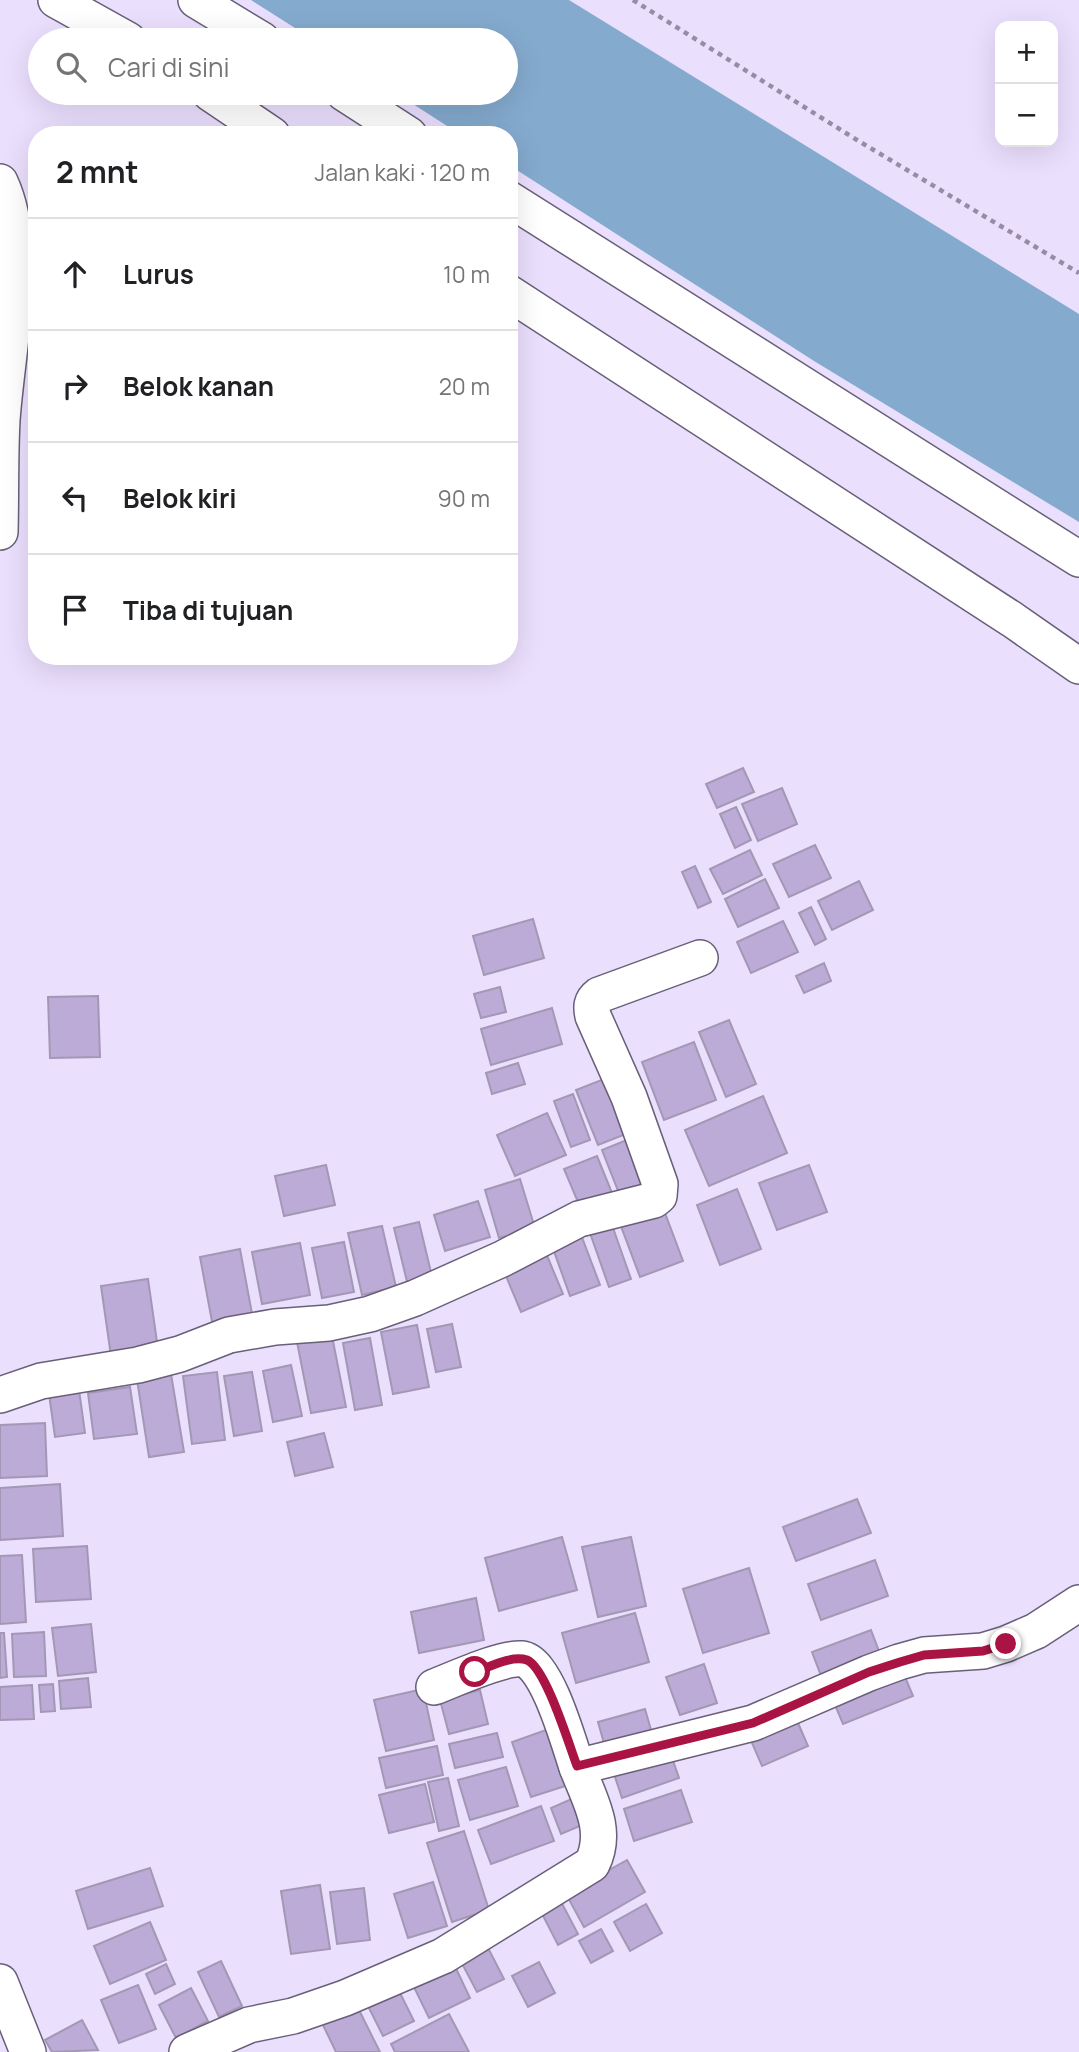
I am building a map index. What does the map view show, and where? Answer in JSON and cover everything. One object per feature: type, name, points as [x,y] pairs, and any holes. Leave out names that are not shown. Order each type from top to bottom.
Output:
[{"type":"street","points":[[55,0],[106,28]]},
{"type":"street","points":[[196,0],[242,28]]},
{"type":"street","points":[[228,105],[259,126]]},
{"type":"street","points":[[363,105],[396,126]]},
{"type":"street","points":[[0,182],[13,223],[15,256],[2,421],[0,532]]},
{"type":"street","points":[[518,205],[1079,559]]},
{"type":"street","points":[[518,299],[1013,620],[1079,666]]},
{"type":"street","points":[[0,1395],[41,1381],[138,1365],[180,1354],[229,1335],[275,1327],[329,1323],[370,1314],[415,1298],[502,1259],[579,1219],[654,1200],[659,1196],[660,1184],[629,1097],[591,1007],[599,995],[700,958]]},
{"type":"street","points":[[577,1766],[753,1723],[869,1672],[924,1655],[983,1651],[1006,1644],[1036,1631],[1079,1603]]},
{"type":"street","points":[[187,2052],[249,2025],[293,2016],[345,1998],[443,1956],[592,1864],[598,1852],[599,1828],[548,1687],[534,1664],[525,1659],[513,1659],[434,1687]]},
{"type":"street","points":[[0,1982],[28,2052]]},
{"type":"path","points":[[633,0],[1079,273]]},
{"type":"water","points":[[251,0],[569,0],[1079,314],[1079,522],[814,361],[518,171],[518,126],[447,126],[415,105],[518,105],[518,28],[295,28]]},
{"type":"building","points":[[743,768],[754,792],[717,808],[706,784]]},
{"type":"building","points":[[782,788],[797,824],[758,841],[742,804]]},
{"type":"building","points":[[736,807],[751,840],[735,848],[720,814]]},
{"type":"building","points":[[815,845],[831,878],[789,897],[773,864]]},
{"type":"building","points":[[750,850],[762,875],[723,894],[710,869]]},
{"type":"building","points":[[695,866],[711,902],[698,908],[682,872]]},
{"type":"building","points":[[765,879],[779,908],[738,927],[725,899]]},
{"type":"building","points":[[859,881],[873,910],[832,930],[818,901]]},
{"type":"building","points":[[811,907],[826,939],[815,945],[799,913]]},
{"type":"building","points":[[533,919],[544,958],[484,975],[473,936]]},
{"type":"building","points":[[783,921],[798,952],[751,973],[737,942]]},
{"type":"building","points":[[824,963],[831,981],[804,993],[796,976]]},
{"type":"building","points":[[500,987],[506,1012],[481,1018],[474,994]]},
{"type":"building","points":[[98,996],[100,1057],[50,1058],[48,997]]},
{"type":"building","points":[[552,1008],[562,1044],[491,1065],[481,1029]]},
{"type":"building","points":[[729,1020],[756,1084],[726,1097],[699,1032]]},
{"type":"building","points":[[694,1042],[716,1100],[664,1120],[642,1062]]},
{"type":"building","points":[[518,1063],[525,1084],[492,1094],[486,1073]]},
{"type":"building","points":[[604,1079],[626,1134],[598,1145],[576,1090]]},
{"type":"building","points":[[573,1094],[590,1140],[571,1147],[554,1101]]},
{"type":"building","points":[[763,1096],[787,1153],[709,1186],[685,1130]]},
{"type":"building","points":[[547,1113],[566,1155],[515,1176],[497,1135]]},
{"type":"building","points":[[634,1137],[656,1193],[624,1206],[602,1150]]},
{"type":"building","points":[[597,1156],[612,1193],[580,1207],[564,1169]]},
{"type":"building","points":[[326,1165],[335,1205],[284,1216],[275,1176]]},
{"type":"building","points":[[809,1165],[827,1212],[777,1230],[759,1183]]},
{"type":"building","points":[[520,1179],[535,1228],[499,1238],[485,1190]]},
{"type":"building","points":[[737,1189],[761,1249],[720,1265],[697,1205]]},
{"type":"building","points":[[478,1201],[490,1237],[445,1251],[434,1215]]},
{"type":"building","points":[[662,1205],[683,1261],[640,1277],[619,1221]]},
{"type":"building","points":[[419,1222],[435,1289],[410,1294],[394,1228]]},
{"type":"building","points":[[612,1225],[631,1279],[609,1287],[590,1233]]},
{"type":"building","points":[[382,1226],[396,1287],[362,1295],[348,1233]]},
{"type":"building","points":[[580,1232],[600,1285],[570,1296],[551,1243]]},
{"type":"building","points":[[344,1242],[354,1292],[322,1298],[312,1248]]},
{"type":"building","points":[[300,1243],[310,1295],[262,1304],[252,1252]]},
{"type":"building","points":[[543,1246],[563,1294],[521,1312],[501,1264]]},
{"type":"building","points":[[240,1249],[253,1319],[213,1327],[200,1257]]},
{"type":"building","points":[[148,1279],[159,1356],[112,1363],[101,1286]]},
{"type":"building","points":[[452,1324],[461,1367],[436,1372],[427,1329]]},
{"type":"building","points":[[417,1325],[429,1387],[393,1394],[381,1332]]},
{"type":"building","points":[[332,1336],[346,1407],[311,1413],[297,1342]]},
{"type":"building","points":[[370,1338],[382,1405],[355,1410],[343,1343]]},
{"type":"building","points":[[291,1365],[302,1416],[273,1422],[263,1371]]},
{"type":"building","points":[[170,1368],[184,1452],[149,1457],[136,1373]]},
{"type":"building","points":[[217,1372],[225,1440],[192,1444],[183,1376]]},
{"type":"building","points":[[252,1372],[262,1431],[234,1436],[224,1376]]},
{"type":"building","points":[[130,1387],[137,1434],[94,1439],[88,1393]]},
{"type":"building","points":[[79,1390],[85,1433],[55,1437],[49,1394]]},
{"type":"building","points":[[45,1423],[47,1476],[0,1478],[0,1425]]},
{"type":"building","points":[[324,1433],[333,1467],[295,1476],[287,1442]]},
{"type":"building","points":[[60,1484],[63,1536],[0,1540],[0,1488]]},
{"type":"building","points":[[857,1499],[871,1533],[796,1561],[783,1527]]},
{"type":"building","points":[[562,1537],[577,1590],[499,1611],[485,1558]]},
{"type":"building","points":[[631,1537],[646,1606],[598,1617],[582,1547]]},
{"type":"building","points":[[87,1546],[91,1599],[36,1602],[33,1549]]},
{"type":"building","points":[[22,1555],[26,1622],[0,1624],[0,1556]]},
{"type":"building","points":[[875,1560],[888,1596],[821,1620],[808,1584]]},
{"type":"building","points":[[749,1568],[769,1633],[703,1653],[683,1589]]},
{"type":"building","points":[[476,1598],[484,1640],[419,1653],[411,1612]]},
{"type":"building","points":[[635,1613],[649,1662],[576,1683],[562,1633]]},
{"type":"building","points":[[91,1624],[96,1672],[58,1676],[52,1628]]},
{"type":"building","points":[[871,1630],[882,1659],[823,1681],[812,1652]]},
{"type":"building","points":[[44,1632],[46,1676],[14,1677],[12,1634]]},
{"type":"building","points":[[0,1633],[4,1633],[7,1677],[0,1678]]},
{"type":"building","points":[[704,1664],[717,1703],[680,1715],[666,1677]]},
{"type":"building","points":[[900,1665],[913,1696],[843,1724],[830,1693]]},
{"type":"building","points":[[88,1678],[91,1707],[61,1709],[59,1681]]},
{"type":"building","points":[[53,1684],[55,1711],[41,1712],[39,1685]]},
{"type":"building","points":[[32,1685],[34,1719],[0,1720],[0,1687]]},
{"type":"building","points":[[423,1689],[434,1740],[386,1751],[374,1700]]},
{"type":"building","points":[[480,1690],[488,1724],[449,1734],[440,1700]]},
{"type":"building","points":[[645,1709],[654,1740],[607,1754],[598,1722]]},
{"type":"building","points":[[795,1716],[808,1746],[762,1766],[749,1736]]},
{"type":"building","points":[[546,1730],[565,1786],[531,1797],[512,1742]]},
{"type":"building","points":[[497,1733],[503,1757],[455,1768],[449,1744]]},
{"type":"building","points":[[437,1746],[443,1775],[386,1788],[379,1758]]},
{"type":"building","points":[[668,1746],[679,1778],[622,1798],[611,1765]]},
{"type":"building","points":[[506,1767],[518,1806],[470,1820],[458,1780]]},
{"type":"building","points":[[448,1778],[459,1826],[439,1831],[428,1782]]},
{"type":"building","points":[[425,1784],[434,1822],[389,1833],[379,1795]]},
{"type":"building","points":[[681,1790],[692,1822],[634,1841],[624,1809]]},
{"type":"building","points":[[576,1797],[587,1823],[561,1834],[551,1808]]},
{"type":"building","points":[[541,1806],[554,1841],[491,1864],[478,1830]]},
{"type":"building","points":[[464,1831],[489,1910],[452,1922],[427,1843]]},
{"type":"building","points":[[627,1860],[645,1892],[584,1927],[566,1894]]},
{"type":"building","points":[[150,1868],[163,1906],[88,1929],[76,1891]]},
{"type":"building","points":[[433,1882],[447,1926],[408,1938],[394,1894]]},
{"type":"building","points":[[320,1885],[330,1949],[291,1954],[281,1891]]},
{"type":"building","points":[[364,1888],[370,1940],[337,1944],[330,1892]]},
{"type":"building","points":[[557,1894],[578,1934],[558,1945],[537,1904]]},
{"type":"building","points":[[646,1904],[662,1933],[630,1951],[614,1922]]},
{"type":"building","points":[[150,1922],[166,1960],[110,1984],[94,1946]]},
{"type":"building","points":[[601,1929],[613,1951],[591,1963],[579,1941]]},
{"type":"building","points":[[485,1942],[504,1979],[477,1992],[458,1956]]},
{"type":"building","points":[[452,1960],[470,1998],[429,2018],[411,1981]]},
{"type":"building","points":[[221,1961],[242,2006],[219,2017],[198,1972]]},
{"type":"building","points":[[539,1962],[555,1993],[528,2007],[512,1976]]},
{"type":"building","points":[[166,1964],[175,1984],[155,1994],[146,1974]]},
{"type":"building","points":[[138,1985],[156,2029],[119,2043],[101,2000]]},
{"type":"building","points":[[191,1988],[208,2021],[176,2038],[159,2005]]},
{"type":"building","points":[[398,1989],[414,2021],[383,2036],[367,2004]]},
{"type":"building","points":[[357,2006],[380,2052],[336,2052],[322,2023]]},
{"type":"building","points":[[449,2014],[469,2052],[395,2052],[391,2044]]},
{"type":"building","points":[[82,2020],[98,2050],[52,2052],[45,2040]]},
{"type":"route","points":[[475,1672],[513,1659],[525,1659],[534,1664],[548,1687],[577,1766],[753,1723],[869,1672],[924,1655],[983,1651],[1006,1644]]}]
